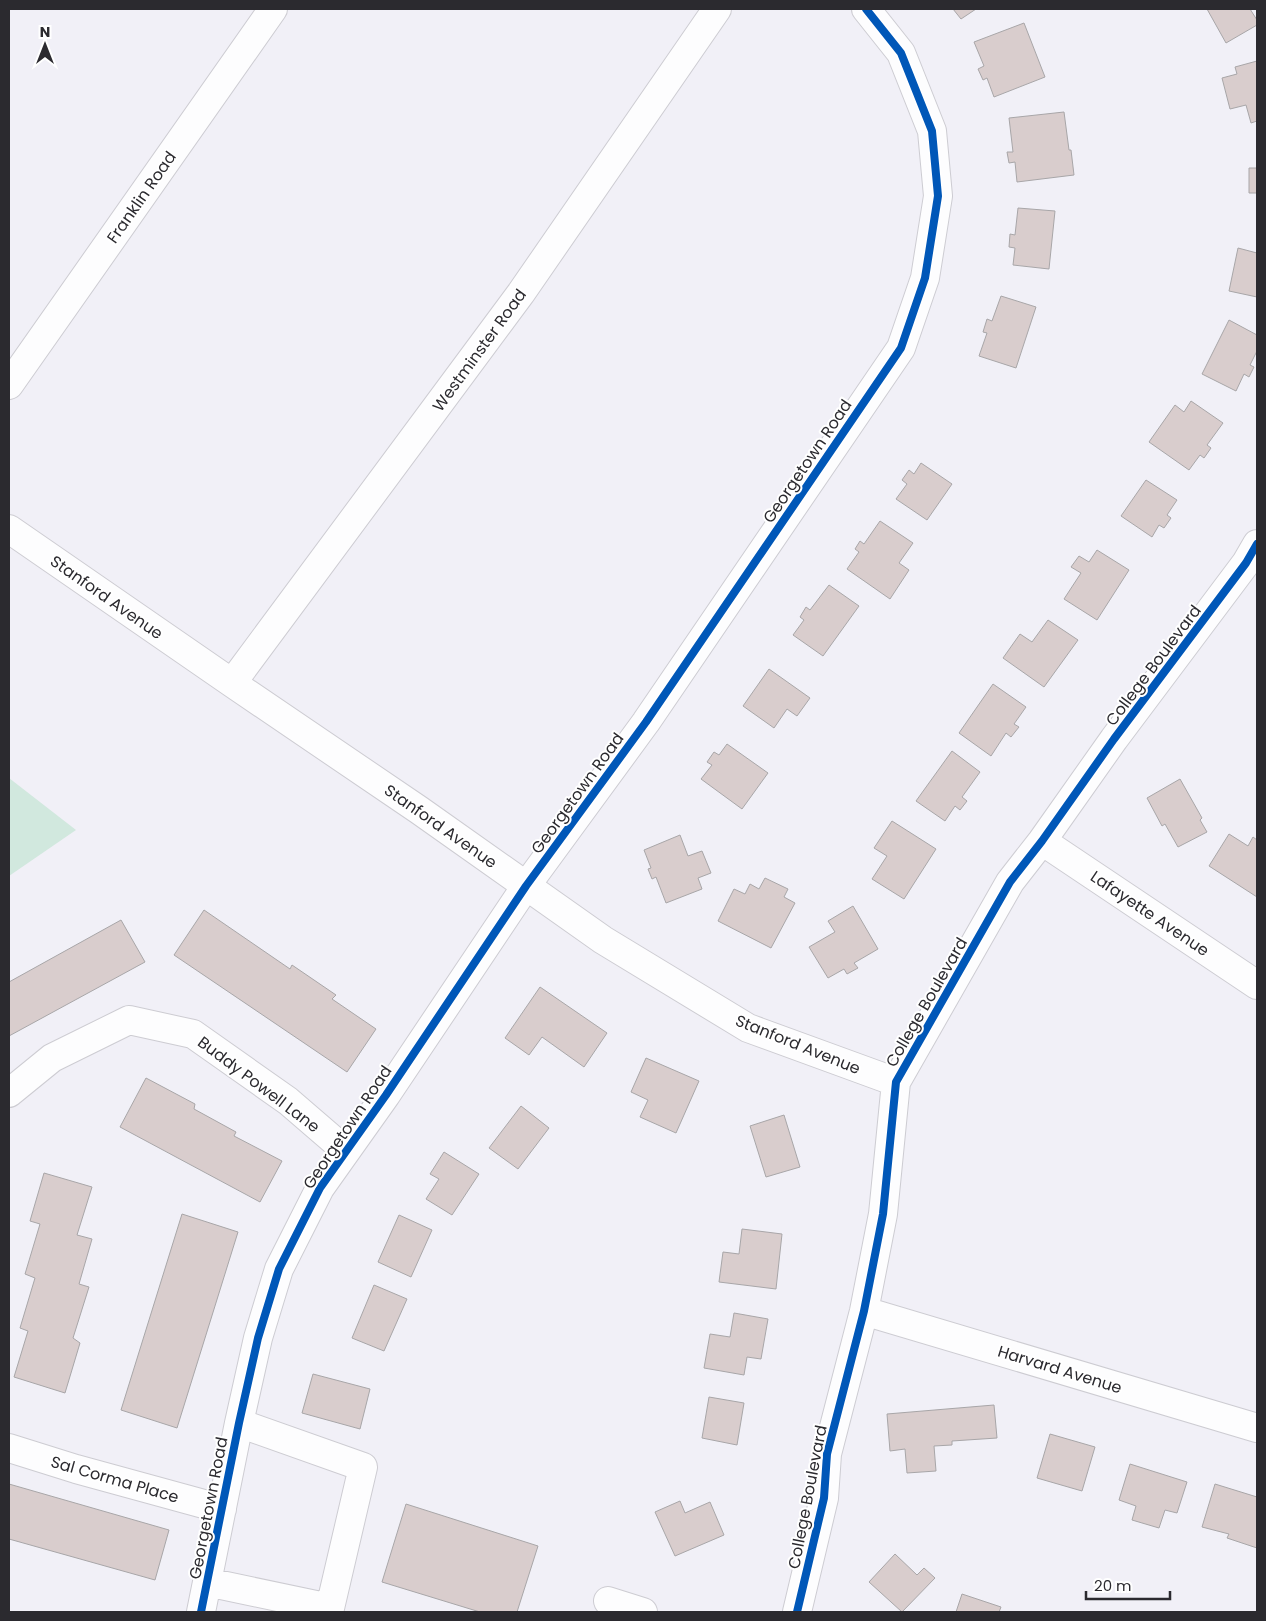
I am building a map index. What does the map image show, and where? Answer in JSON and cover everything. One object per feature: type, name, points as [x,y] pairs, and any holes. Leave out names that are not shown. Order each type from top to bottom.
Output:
[{"type":"street","name":"Franklin Road","points":[[9,385],[273,9]]},
{"type":"street","name":"Westminster Road","points":[[232,684],[521,293],[717,9]]},
{"type":"street","name":"Georgetown Road","points":[[201,1612],[258,1338],[280,1269],[320,1188],[526,886],[646,722],[901,348],[925,278],[938,196],[932,131],[901,53],[866,9]]},
{"type":"street","name":"Stanford Avenue","points":[[9,528],[232,684],[419,810],[603,940],[748,1028],[896,1082]]},
{"type":"street","name":"College Boulevard","points":[[798,1612],[824,1498],[827,1454],[864,1311],[883,1214],[896,1082],[1010,882],[1114,739],[1254,559]]},
{"type":"street","name":"Lafayette Avenue","points":[[1042,840],[1257,985]]},
{"type":"street","name":"Buddy Powell Lane","points":[[9,1093],[52,1058],[128,1020],[193,1034],[288,1101],[346,1151]]},
{"type":"street","name":"Harvard Avenue","points":[[864,1311],[1257,1428]]},
{"type":"street","points":[[207,1582],[330,1608],[363,1467],[239,1423]]},
{"type":"street","name":"Sal Corma Place","points":[[9,1448],[76,1469],[222,1509]]},
{"type":"street","points":[[608,1601],[643,1612]]},
{"type":"green space","points":[[9,778],[76,830],[9,876]]},
{"type":"building","points":[[953,9],[976,9],[961,19]]},
{"type":"building","points":[[1207,9],[1250,9],[1257,20],[1257,25],[1226,43]]},
{"type":"building","points":[[1024,23],[1045,77],[994,97],[987,78],[983,80],[978,69],[984,66],[974,42]]},
{"type":"building","points":[[1257,61],[1257,121],[1251,123],[1246,105],[1230,109],[1222,78],[1237,74],[1235,67]]},
{"type":"building","points":[[1064,112],[1074,175],[1017,182],[1015,162],[1009,163],[1007,152],[1013,152],[1009,118]]},
{"type":"building","points":[[1249,168],[1257,168],[1257,193],[1249,193]]},
{"type":"building","points":[[1018,208],[1055,211],[1049,269],[1013,265],[1015,248],[1009,247],[1010,234],[1015,235]]},
{"type":"building","points":[[1238,248],[1257,253],[1257,297],[1229,291]]},
{"type":"building","points":[[1001,296],[1036,307],[1016,368],[979,356],[987,333],[983,332],[987,319],[992,321]]},
{"type":"building","points":[[1229,320],[1257,335],[1257,351],[1250,365],[1254,367],[1249,377],[1244,374],[1236,391],[1202,374]]},
{"type":"building","points":[[1191,401],[1223,423],[1207,445],[1211,448],[1204,458],[1200,455],[1189,470],[1149,442],[1175,405],[1184,412]]},
{"type":"building","points":[[921,463],[952,484],[927,520],[896,499],[907,484],[902,480],[909,470],[914,474]]},
{"type":"building","points":[[1146,480],[1177,500],[1167,515],[1171,518],[1164,528],[1159,525],[1152,537],[1121,516]]},
{"type":"building","points":[[880,521],[913,543],[899,563],[909,570],[890,599],[847,569],[859,552],[855,549],[860,541],[864,544]]},
{"type":"building","points":[[1097,550],[1129,570],[1097,620],[1064,599],[1081,573],[1071,567],[1079,556],[1089,562]]},
{"type":"building","points":[[829,585],[859,606],[823,656],[793,635],[804,620],[800,617],[806,607],[810,610]]},
{"type":"building","points":[[1048,620],[1078,640],[1044,687],[1003,658],[1020,634],[1032,642]]},
{"type":"building","points":[[769,669],[810,698],[797,716],[787,709],[774,728],[743,706]]},
{"type":"building","points":[[993,684],[1026,707],[1014,724],[1019,727],[1011,737],[1006,733],[991,756],[959,733]]},
{"type":"building","points":[[727,744],[768,773],[742,809],[701,779],[712,765],[707,762],[714,752],[719,755]]},
{"type":"building","points":[[952,751],[980,772],[962,797],[967,801],[960,810],[955,806],[945,821],[916,801]]},
{"type":"building","points":[[1180,779],[1202,818],[1200,820],[1207,832],[1178,847],[1165,824],[1162,826],[1147,798]]},
{"type":"building","points":[[892,821],[936,849],[904,899],[872,879],[887,856],[874,848]]},
{"type":"building","points":[[1229,834],[1248,846],[1253,837],[1257,840],[1257,897],[1209,866]]},
{"type":"building","points":[[680,835],[688,856],[702,851],[711,873],[698,878],[702,889],[666,903],[656,877],[652,879],[648,869],[651,868],[644,850]]},
{"type":"building","points":[[765,878],[788,889],[784,897],[795,903],[771,948],[718,921],[734,889],[745,894],[750,884],[759,889]]},
{"type":"building","points":[[853,906],[878,949],[854,963],[858,968],[847,974],[844,969],[828,978],[809,947],[835,932],[828,921]]},
{"type":"building","points":[[204,910],[290,969],[292,965],[336,995],[332,999],[376,1029],[347,1072],[174,955]]},
{"type":"building","points":[[121,920],[145,962],[9,1036],[9,982]]},
{"type":"building","points":[[540,987],[607,1033],[584,1067],[542,1037],[529,1055],[505,1038]]},
{"type":"building","points":[[646,1058],[699,1081],[676,1133],[640,1117],[648,1100],[631,1092]]},
{"type":"building","points":[[146,1078],[195,1104],[194,1109],[236,1132],[234,1136],[282,1161],[260,1202],[120,1127]]},
{"type":"building","points":[[521,1106],[549,1128],[518,1169],[489,1148]]},
{"type":"building","points":[[784,1115],[800,1167],[766,1177],[750,1126]]},
{"type":"building","points":[[444,1152],[479,1174],[452,1215],[426,1199],[439,1179],[430,1174]]},
{"type":"building","points":[[44,1173],[92,1187],[77,1235],[92,1239],[79,1284],[89,1287],[73,1338],[80,1343],[65,1393],[14,1377],[28,1331],[20,1328],[35,1278],[25,1274],[40,1224],[30,1221]]},
{"type":"building","points":[[182,1214],[238,1232],[177,1428],[121,1410]]},
{"type":"building","points":[[399,1215],[432,1230],[411,1277],[378,1262]]},
{"type":"building","points":[[742,1229],[782,1234],[776,1289],[719,1282],[723,1252],[739,1254]]},
{"type":"building","points":[[374,1285],[407,1299],[384,1351],[352,1338]]},
{"type":"building","points":[[734,1313],[768,1319],[761,1359],[747,1357],[744,1375],[704,1368],[710,1334],[730,1337]]},
{"type":"building","points":[[313,1374],[370,1389],[360,1429],[302,1413]]},
{"type":"building","points":[[709,1397],[744,1403],[737,1445],[702,1438]]},
{"type":"building","points":[[994,1405],[997,1438],[952,1441],[952,1445],[934,1446],[936,1471],[907,1473],[905,1449],[890,1451],[887,1414]]},
{"type":"building","points":[[1050,1434],[1095,1447],[1082,1491],[1037,1478]]},
{"type":"building","points":[[1130,1464],[1187,1482],[1177,1513],[1165,1510],[1159,1528],[1132,1520],[1136,1506],[1119,1500]]},
{"type":"building","points":[[9,1484],[169,1530],[155,1580],[9,1539]]},
{"type":"building","points":[[1215,1484],[1257,1497],[1257,1548],[1227,1538],[1229,1534],[1202,1527]]},
{"type":"building","points":[[680,1501],[685,1513],[710,1502],[724,1535],[675,1556],[655,1512]]},
{"type":"building","points":[[406,1504],[538,1546],[517,1612],[480,1612],[382,1582]]},
{"type":"building","points":[[895,1554],[917,1575],[924,1568],[935,1578],[902,1612],[869,1582]]},
{"type":"building","points":[[962,1594],[1001,1607],[999,1612],[956,1612]]},
{"type":"cycle path","points":[[201,1612],[258,1338],[279,1269],[320,1188],[386,1095],[526,886],[646,722],[901,348],[925,278],[938,196],[932,131],[901,53],[866,9]]},
{"type":"cycle path","points":[[797,1612],[824,1498],[827,1454],[864,1311],[883,1214],[896,1082],[1010,882],[1246,563],[1257,544]]}]
